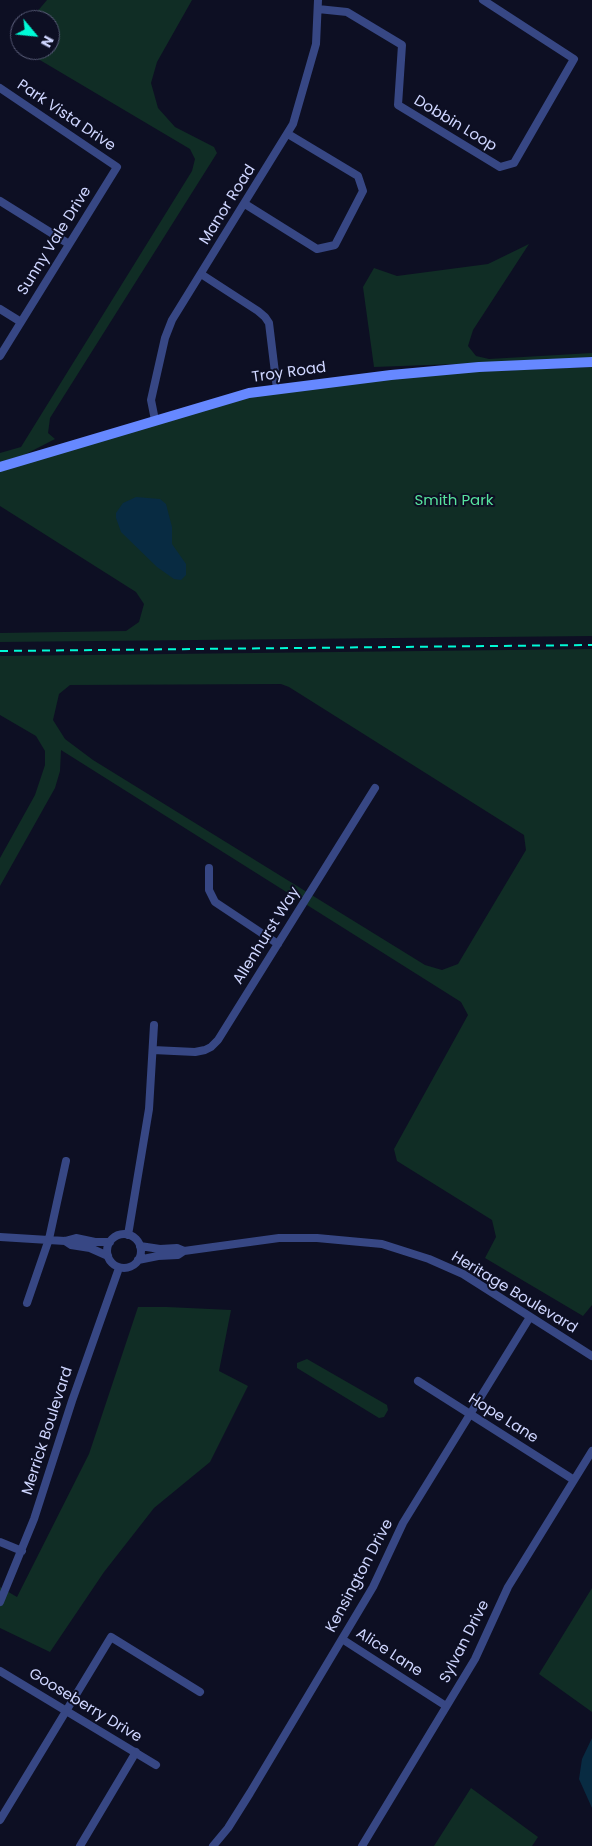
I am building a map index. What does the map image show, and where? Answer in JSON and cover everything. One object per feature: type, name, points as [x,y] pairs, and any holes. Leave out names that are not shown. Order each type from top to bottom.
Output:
[{"type":"street","name":"Manor Road","points":[[155,420],[151,400],[165,338],[172,320],[288,134],[296,116],[316,44],[318,0]]},
{"type":"street","name":"Dobbin Loop","points":[[318,9],[347,12],[402,45],[398,105],[500,166],[514,163],[574,59],[483,0]]},
{"type":"street","name":"Park Vista Drive","points":[[0,88],[117,167]]},
{"type":"street","points":[[245,204],[317,249],[335,245],[363,192],[358,176],[288,134]]},
{"type":"street","name":"Sunny Vale Drive","points":[[0,356],[117,167]]},
{"type":"street","points":[[0,201],[70,244]]},
{"type":"street","points":[[200,274],[258,310],[265,317],[269,323],[277,389]]},
{"type":"street","points":[[0,310],[21,322]]},
{"type":"street","name":"Troy Road","points":[[0,466],[231,398],[277,389],[390,375],[592,362]]},
{"type":"street","name":"Allenhurst Way","points":[[153,1050],[195,1052],[211,1047],[218,1040],[375,788]]},
{"type":"street","points":[[209,868],[209,890],[215,902],[278,944]]},
{"type":"street","points":[[128,1235],[149,1109],[154,1025]]},
{"type":"street","points":[[27,1303],[49,1239],[66,1161]]},
{"type":"street","points":[[128,1235],[134,1238],[140,1246],[141,1253],[138,1260],[130,1267],[119,1268],[112,1263],[107,1249],[110,1242],[116,1236],[128,1235]]},
{"type":"street","points":[[0,1237],[65,1241],[76,1238],[95,1242],[110,1242]]},
{"type":"street","name":"Heritage Boulevard","points":[[138,1260],[178,1255],[184,1251],[278,1238],[317,1238],[382,1244],[429,1258],[463,1274],[592,1356]]},
{"type":"street","points":[[65,1241],[71,1245],[90,1248],[108,1256]]},
{"type":"street","name":"Heritage Boulevard","points":[[140,1246],[177,1248],[184,1251]]},
{"type":"street","name":"Merrick Boulevard","points":[[0,1602],[22,1551],[119,1268]]},
{"type":"street","name":"Kensington Drive","points":[[213,1846],[244,1804],[373,1587],[403,1523],[530,1318]]},
{"type":"street","name":"Hope Lane","points":[[418,1381],[574,1480]]},
{"type":"street","name":"Sylvan Drive","points":[[362,1846],[477,1655],[508,1587],[592,1451]]},
{"type":"street","points":[[0,1542],[22,1551]]},
{"type":"street","points":[[0,1820],[111,1637],[200,1692]]},
{"type":"street","name":"Alice Lane","points":[[342,1639],[446,1706]]},
{"type":"street","name":"Gooseberry Drive","points":[[0,1671],[156,1765]]},
{"type":"street","points":[[80,1846],[136,1752]]},
{"type":"green space","points":[[47,0],[192,0],[157,62],[151,83],[158,108],[175,127],[214,147],[217,153],[50,418],[48,433],[55,439],[24,455],[0,462],[0,453],[21,447],[192,171],[195,159],[190,149],[40,60],[60,60],[60,10],[38,10]]},
{"type":"green space","points":[[529,244],[473,330],[468,346],[476,356],[489,359],[592,353],[592,359],[374,367],[363,287],[374,268],[397,276],[488,264]]},
{"type":"green space","name":"Smith Park","points":[[592,367],[592,636],[0,642],[0,633],[126,631],[139,622],[144,604],[136,592],[0,506],[0,471],[257,394],[438,373]]},
{"type":"green space","points":[[592,649],[592,1305],[583,1316],[485,1258],[496,1237],[492,1220],[397,1161],[394,1149],[468,1015],[461,1002],[61,750],[60,771],[55,788],[0,886],[0,858],[35,795],[45,765],[45,751],[36,736],[0,715],[0,656]],"holes":[[[281,684],[289,687],[524,835],[526,850],[458,964],[442,970],[425,965],[93,760],[65,739],[53,720],[59,694],[70,685]]]},
{"type":"green space","points":[[138,1307],[231,1310],[219,1371],[248,1386],[210,1462],[154,1508],[104,1572],[50,1652],[0,1628],[0,1587],[17,1597],[89,1454]]},
{"type":"green space","points":[[307,1359],[387,1405],[388,1410],[384,1417],[379,1418],[297,1368],[297,1363]]},
{"type":"green space","points":[[592,1588],[592,1712],[539,1674]]},
{"type":"green space","points":[[471,1788],[538,1837],[532,1846],[434,1846]]},
{"type":"water","points":[[136,497],[160,499],[166,504],[172,527],[172,544],[186,564],[186,575],[181,580],[174,579],[157,567],[121,532],[116,513],[123,503]]},
{"type":"water","points":[[592,1738],[592,1808],[579,1779],[582,1759]]},
{"type":"railway","points":[[0,651],[592,645]]}]
